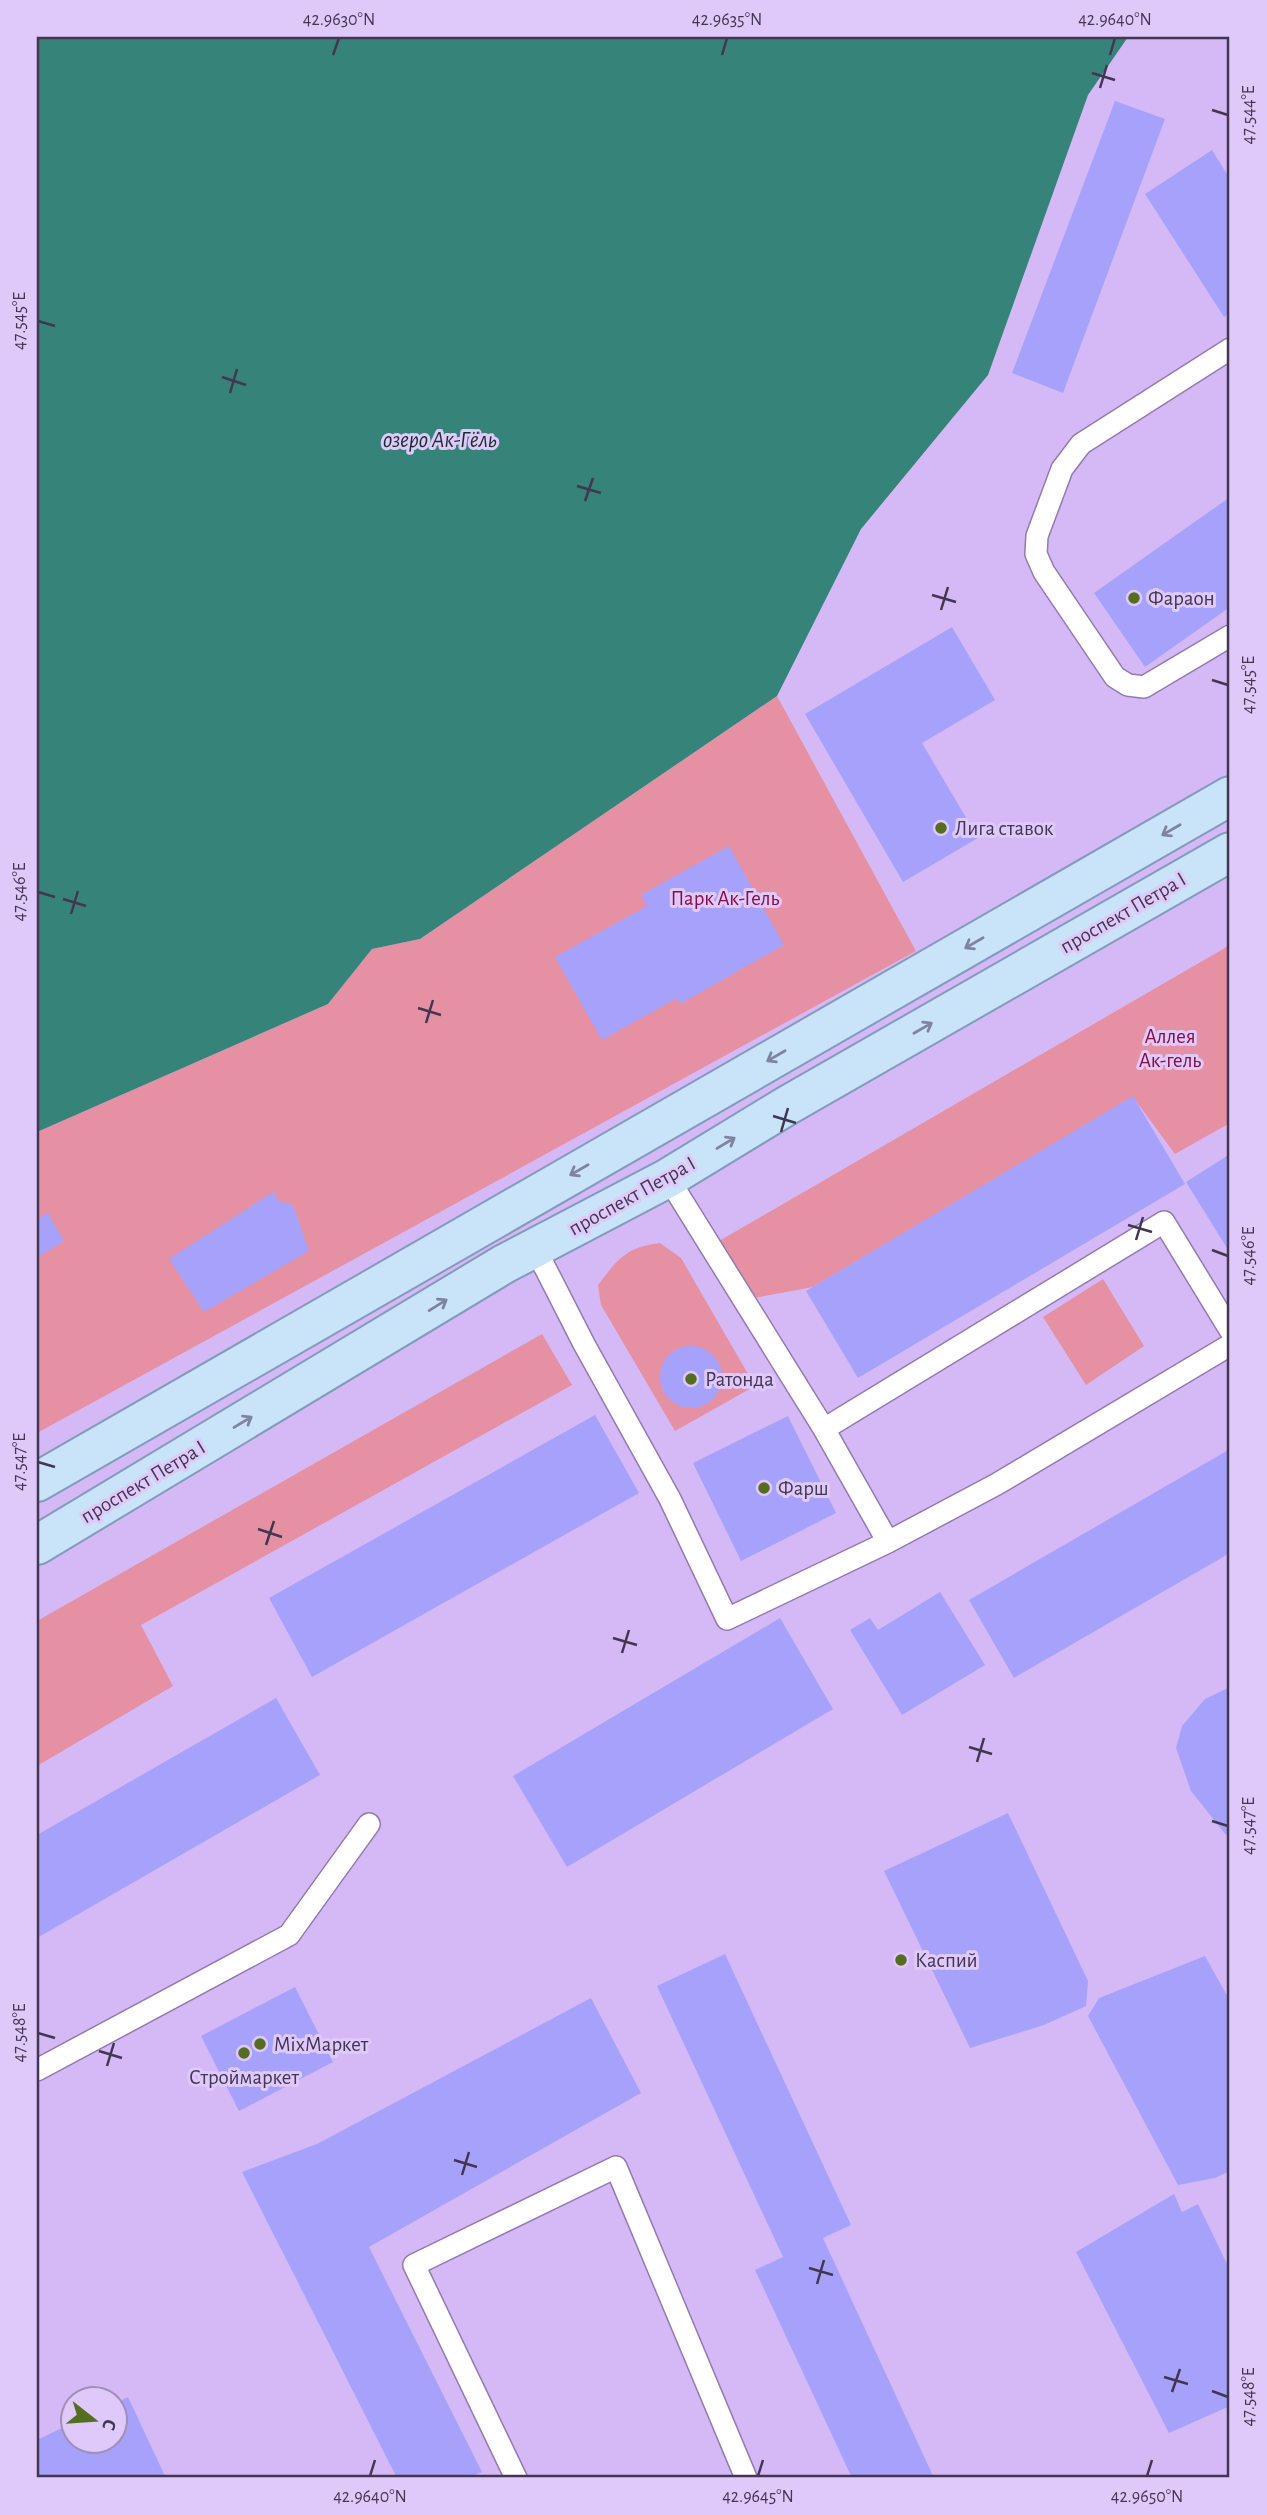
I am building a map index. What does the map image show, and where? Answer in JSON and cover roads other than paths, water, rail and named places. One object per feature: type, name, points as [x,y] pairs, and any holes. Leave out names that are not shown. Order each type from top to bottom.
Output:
[{"type":"main road","points":[[37,1482],[1230,796]]},
{"type":"main road","name":"проспект Петра I","points":[[37,1545],[504,1264],[668,1178],[788,1105],[1230,852]]},
{"type":"lane","points":[[1230,349],[1081,444],[1062,469],[1037,536],[1036,554],[1044,572],[1115,677],[1128,685],[1144,687],[1230,636]]},
{"type":"lane","points":[[668,1178],[824,1429],[888,1542]]},
{"type":"lane","points":[[824,1429],[1164,1222],[1230,1330]]},
{"type":"lane","points":[[535,1248],[584,1344],[670,1499],[727,1619],[888,1542],[997,1484],[1230,1345]]},
{"type":"lane","points":[[37,2070],[289,1935],[369,1824]]},
{"type":"lane","points":[[510,2476],[414,2265],[616,2167],[747,2478]]},
{"type":"water","name":"озеро Ак-Гёль","points":[[37,37],[1128,37],[1088,95],[988,375],[861,529],[777,696],[420,939],[372,949],[328,1004],[37,1132]]},
{"type":"place","name":"Фараон","points":[[1134,598]]},
{"type":"place","name":"Лига ставок","points":[[941,828]]},
{"type":"place","name":"Ратонда","points":[[691,1379]]},
{"type":"place","name":"Фарш","points":[[764,1488]]},
{"type":"place","name":"Каспий","points":[[901,1960]]},
{"type":"place","name":"MixМаркет","points":[[260,2044]]},
{"type":"place","name":"Строймаркет","points":[[244,2053]]},
{"type":"park label","name":"Парк Ак-Гель","points":[[725,898]]},
{"type":"park label","name":"Аллея Ак-гель","points":[[1170,1048]]}]
